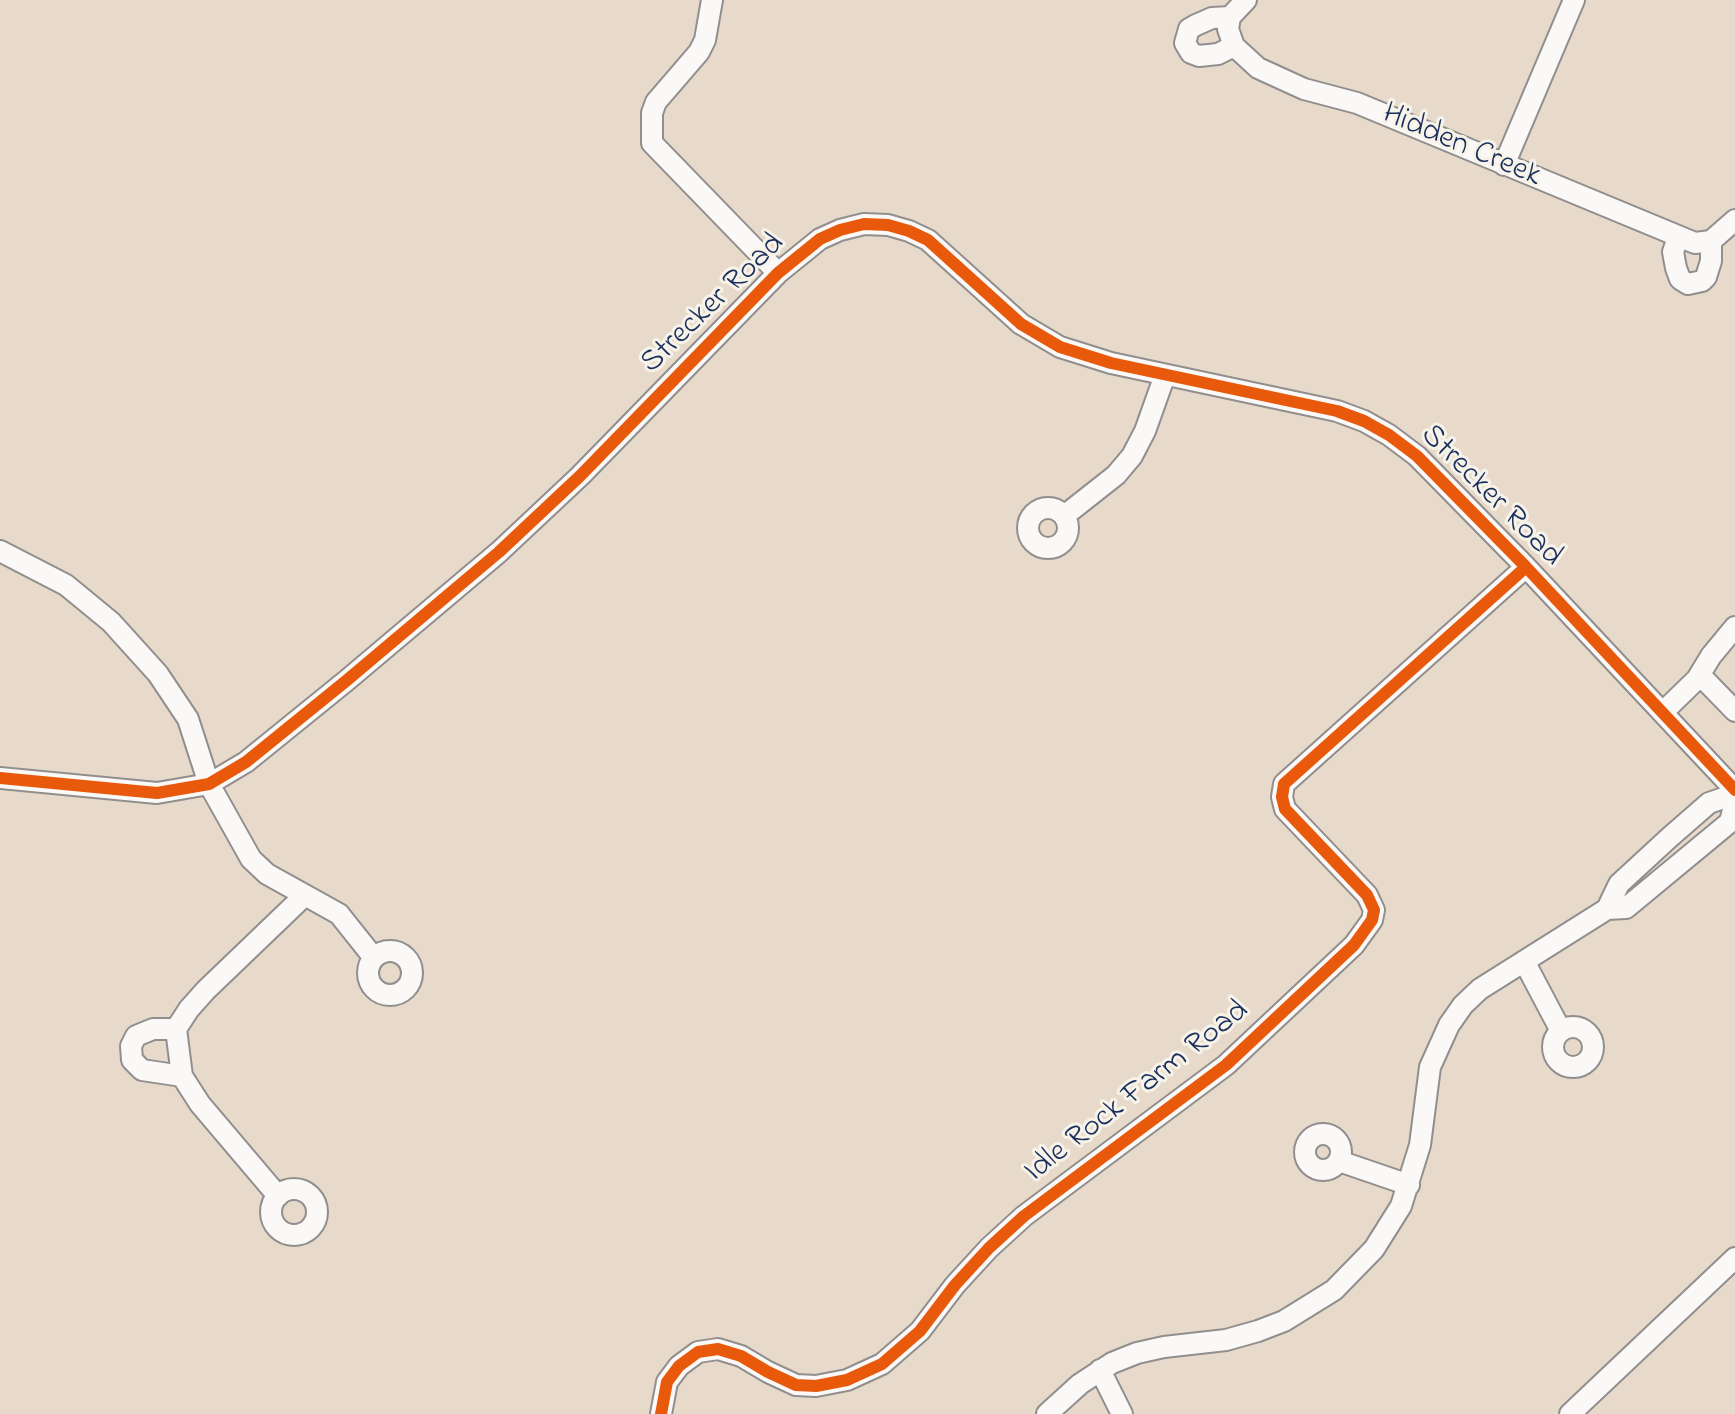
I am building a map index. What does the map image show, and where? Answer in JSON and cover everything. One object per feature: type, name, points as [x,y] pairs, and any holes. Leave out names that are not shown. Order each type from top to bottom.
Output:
[{"type":"street","points":[[712,0],[705,40],[699,52],[656,102],[652,113],[652,143],[778,273]]},
{"type":"street","name":"Hidden Creek","points":[[1246,0],[1231,31],[1258,68],[1304,89],[1357,103],[1678,237],[1695,243],[1711,241]]},
{"type":"street","points":[[1504,165],[1574,0]]},
{"type":"street","points":[[1678,237],[1673,252],[1680,279],[1688,284],[1702,281],[1711,261],[1711,241],[1735,220]]},
{"type":"street","name":"Strecker Road","points":[[0,778],[157,793],[209,784],[246,762],[499,552],[580,476],[778,273],[820,239],[864,224],[888,225],[928,240],[1021,324],[1060,347],[1111,363],[1337,411],[1389,435],[1417,456],[1526,567],[1735,792]]},
{"type":"street","points":[[1064,516],[1116,475],[1132,456],[1145,431],[1165,375]]},
{"type":"street","points":[[0,551],[66,585],[111,622],[158,674],[188,719],[209,784],[251,859],[267,874],[339,914],[374,958]]},
{"type":"street","name":"Idle Rock Farm Road","points":[[661,1414],[667,1382],[679,1366],[698,1352],[718,1349],[741,1356],[796,1385],[816,1386],[847,1380],[882,1364],[920,1331],[981,1257],[1024,1216],[1226,1065],[1354,945],[1372,920],[1374,910],[1367,895],[1285,809],[1282,797],[1284,784],[1526,567]]},
{"type":"street","points":[[1663,712],[1700,675],[1735,627]]},
{"type":"street","points":[[1700,675],[1735,711]]},
{"type":"street","points":[[1607,909],[1619,884],[1670,837],[1709,803],[1735,792]]},
{"type":"street","points":[[1047,1414],[1100,1370],[1137,1353],[1226,1340],[1258,1331],[1310,1307],[1334,1290],[1388,1230],[1409,1185],[1420,1145],[1430,1067],[1437,1047],[1463,1005],[1480,989],[1607,909],[1626,908],[1730,822],[1735,802]]},
{"type":"street","points":[[278,1196],[200,1104],[182,1076],[176,1029],[206,990],[304,896]]},
{"type":"street","points":[[1524,961],[1561,1031]]},
{"type":"street","points":[[176,1029],[153,1029],[136,1036],[131,1046],[132,1060],[142,1070],[182,1076]]},
{"type":"street","points":[[1339,1161],[1409,1185]]},
{"type":"street","points":[[1570,1414],[1735,1258]]},
{"type":"street","points":[[1100,1370],[1122,1414]]},
{"type":"cycle path","points":[[0,778],[157,793],[209,784],[246,762],[499,552],[580,476],[778,273],[820,239],[864,224],[888,225],[928,240],[1021,324],[1060,347],[1111,363],[1337,411],[1389,435],[1417,456],[1526,567],[1735,790]]},
{"type":"cycle path","points":[[661,1414],[667,1382],[679,1366],[698,1352],[718,1349],[741,1356],[796,1385],[816,1386],[847,1380],[882,1364],[920,1331],[955,1285],[1024,1216],[1226,1065],[1354,945],[1372,920],[1374,910],[1367,895],[1285,809],[1282,797],[1284,784],[1526,567]]}]
